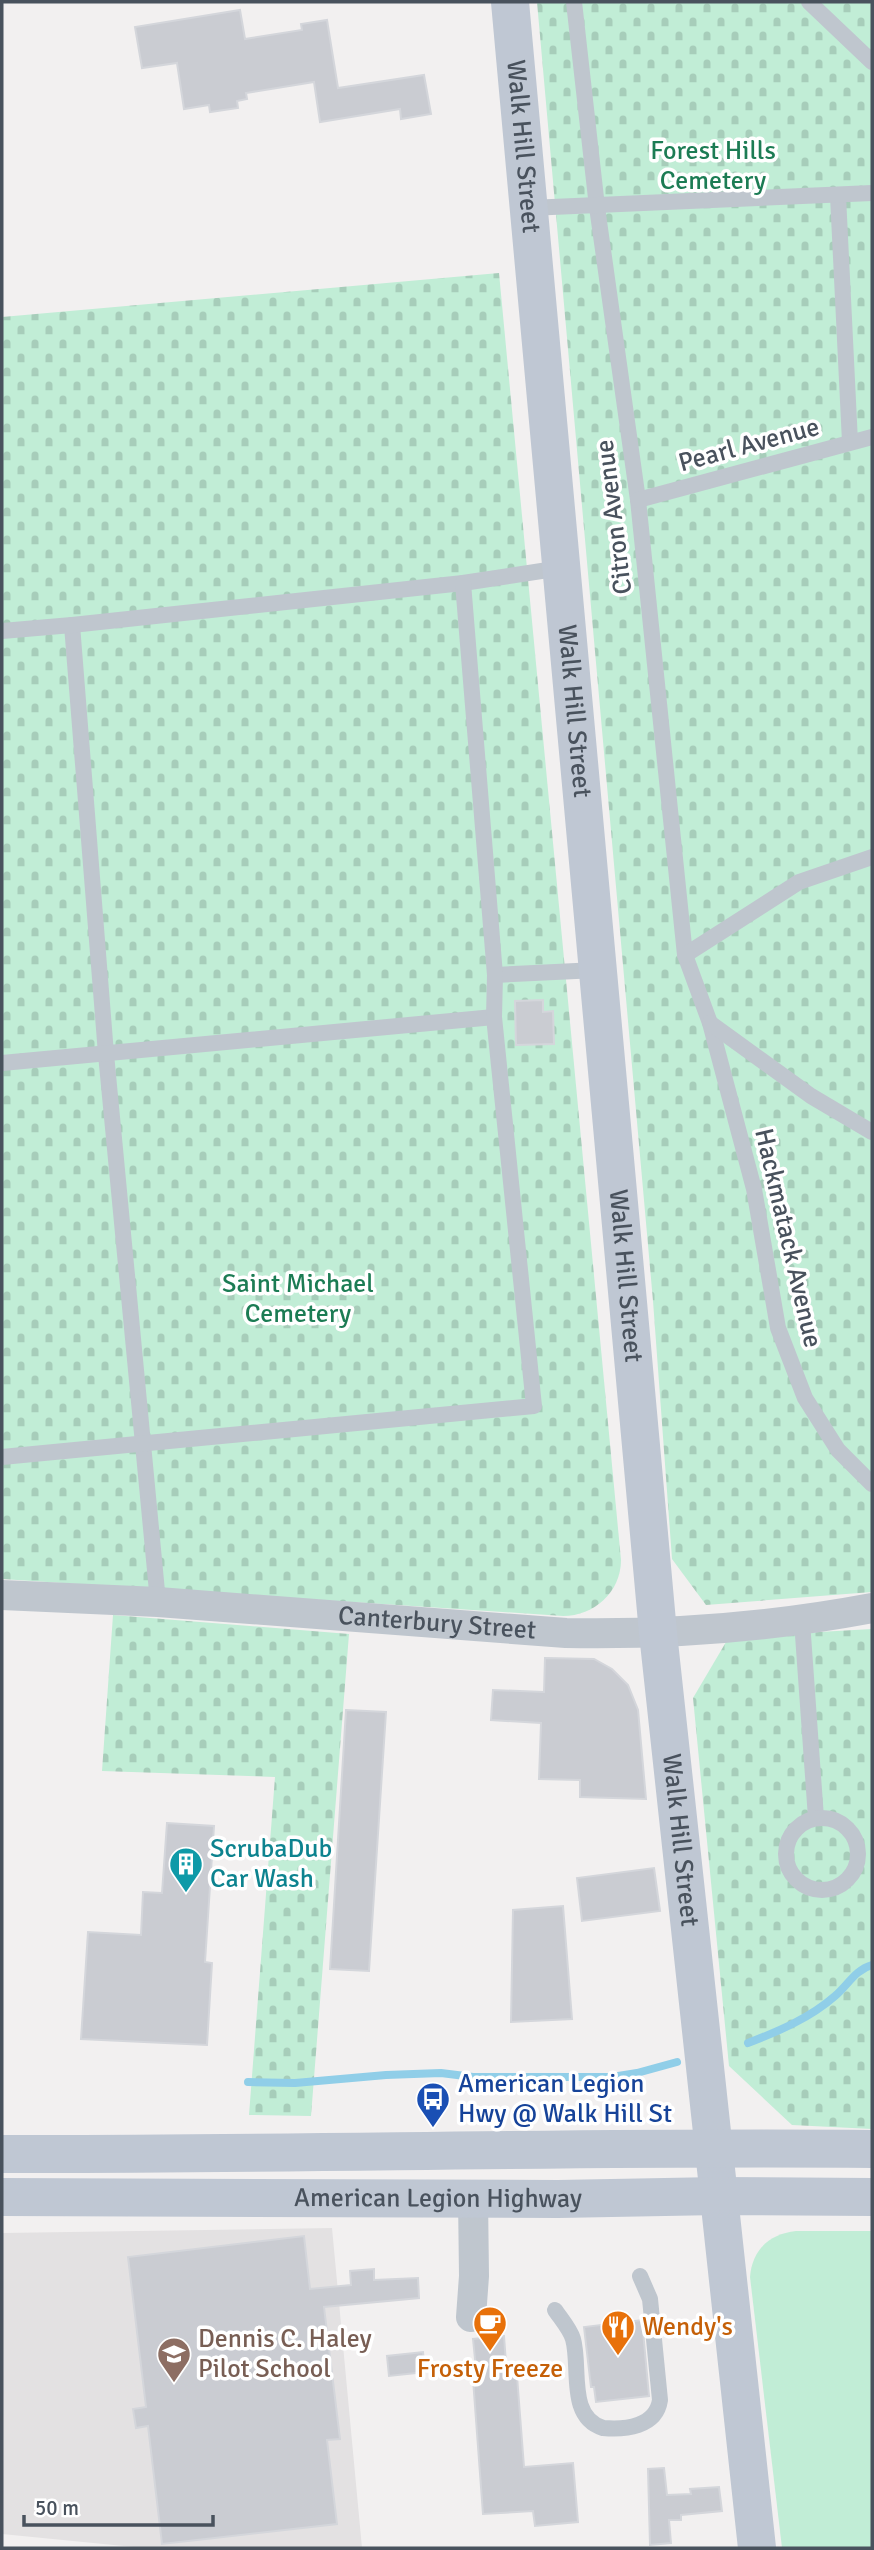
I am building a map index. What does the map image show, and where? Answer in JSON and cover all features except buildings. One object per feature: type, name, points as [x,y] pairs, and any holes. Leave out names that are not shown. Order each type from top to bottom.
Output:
[{"type":"main road","name":"Walk Hill Street","points":[[510,2],[658,1633],[757,2548]]},
{"type":"main road","name":"American Legion Highway","points":[[2,2154],[195,2155],[713,2147],[872,2149]]},
{"type":"main road","name":"American Legion Highway","points":[[2,2197],[872,2197]]},
{"type":"street","name":"Canterbury Street","points":[[2,1595],[158,1602],[566,1633],[658,1633],[802,1621],[872,1608]]},
{"type":"street","points":[[471,2317],[474,2276],[473,2197]]},
{"type":"lane","name":"Citron Avenue","points":[[574,2],[597,207],[638,500],[685,955],[710,1023]]},
{"type":"lane","points":[[809,2],[872,62]]},
{"type":"lane","points":[[529,208],[872,193]]},
{"type":"lane","points":[[838,196],[850,442]]},
{"type":"lane","name":"Pearl Avenue","points":[[638,500],[872,436]]},
{"type":"lane","points":[[2,631],[463,583],[561,568]]},
{"type":"lane","points":[[2,1457],[534,1406],[494,1017],[495,975],[463,583]]},
{"type":"lane","points":[[72,625],[106,1054],[158,1602]]},
{"type":"lane","points":[[685,955],[799,882],[872,857]]},
{"type":"lane","points":[[495,975],[597,970]]},
{"type":"lane","points":[[2,1063],[494,1017]]},
{"type":"lane","points":[[710,1023],[811,1096],[872,1132]]},
{"type":"lane","name":"Hackmatack Avenue","points":[[710,1023],[754,1189],[778,1328],[805,1398],[838,1450],[872,1483]]},
{"type":"lane","points":[[802,1621],[816,1818]]},
{"type":"lane","points":[[816,1818],[834,1819],[845,1825],[865,1849],[854,1874],[846,1883],[830,1891],[817,1891],[803,1886],[789,1870],[785,1857],[788,1841],[794,1830],[804,1822],[816,1818]]},
{"type":"lane","points":[[555,2310],[572,2338],[580,2403],[585,2416],[603,2428],[646,2423],[658,2411],[660,2400],[650,2299],[640,2276]]},
{"type":"shaded area","name":"Dennis C. Haley Pilot School","points":[[332,2228],[362,2548],[144,2548],[2,2534],[2,2233]]},
{"type":"green space","name":"Forest Hills Cemetery","points":[[537,2],[872,2],[872,1592],[706,1605],[672,1559],[653,1301]]},
{"type":"green space","name":"Saint Michael Cemetery","points":[[499,273],[621,1560],[620,1572],[611,1592],[595,1607],[585,1612],[563,1616],[2,1579],[2,317]]},
{"type":"green space","points":[[113,1615],[349,1634],[311,2116],[249,2115],[275,1777],[102,1771]]},
{"type":"green space","points":[[872,1629],[872,2129],[792,2125],[729,2066],[693,1698],[729,1637]]},
{"type":"green space","points":[[796,2231],[872,2231],[872,2548],[782,2548],[750,2277],[754,2259],[764,2245],[778,2236]]},
{"type":"waterway","points":[[748,2043],[783,2029],[815,2011],[835,1996],[856,1974],[872,1965]]},
{"type":"waterway","points":[[248,2082],[295,2083],[441,2073],[473,2077],[612,2077],[677,2062]]},
{"type":"place","name":"ScrubaDub Car Wash","points":[[186,1894]]},
{"type":"place","name":"American Legion Hwy @ Walk Hill St","points":[[433,2129]]},
{"type":"place","name":"Frosty Freeze","points":[[490,2353]]},
{"type":"place","name":"Wendy's","points":[[618,2357]]},
{"type":"place","name":"Dennis C. Haley Pilot School","points":[[174,2384]]}]
